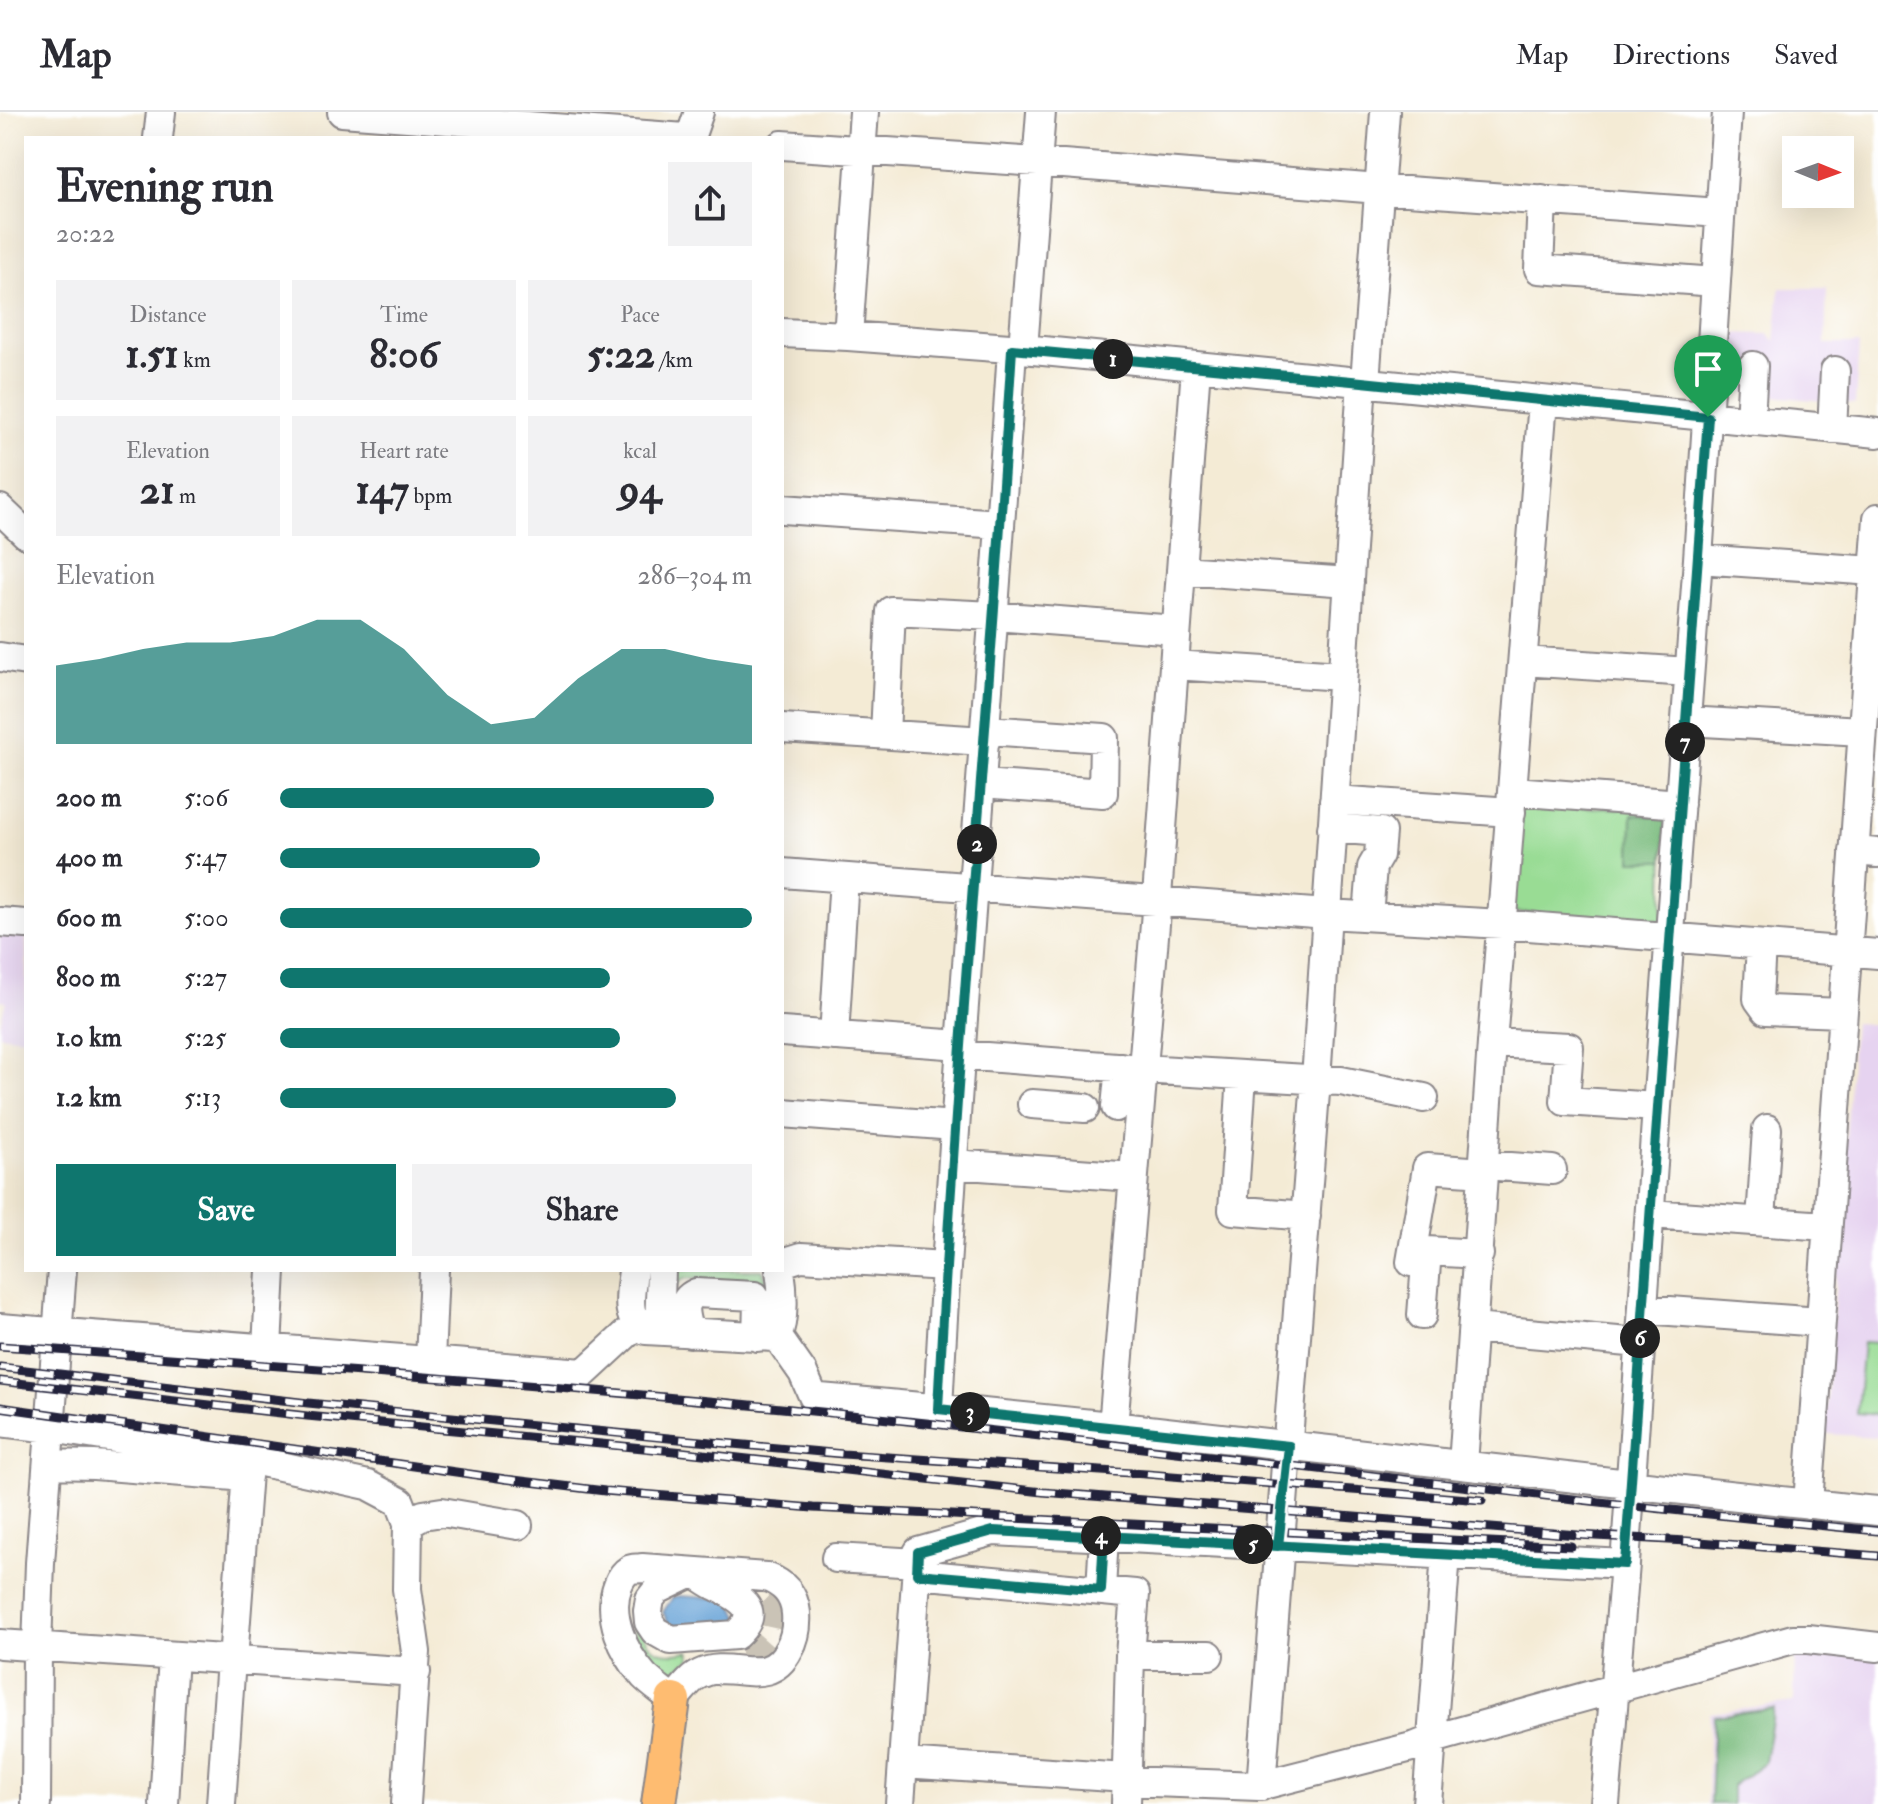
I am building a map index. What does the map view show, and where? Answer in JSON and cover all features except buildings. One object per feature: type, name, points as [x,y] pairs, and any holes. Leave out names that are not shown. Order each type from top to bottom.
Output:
[{"type":"main road","points":[[659,1804],[673,1700]]},
{"type":"street","points":[[158,136],[161,112]]},
{"type":"street","points":[[342,112],[662,136]]},
{"type":"street","points":[[349,136],[351,112]]},
{"type":"street","points":[[689,136],[699,112]]},
{"type":"street","points":[[848,336],[864,112]]},
{"type":"street","points":[[938,1409],[945,1266],[1000,524],[1041,112]]},
{"type":"street","points":[[1261,1786],[1278,1546],[1289,1446],[1342,676],[1385,112]]},
{"type":"street","points":[[1727,112],[1716,282],[1730,363],[1750,421]]},
{"type":"street","points":[[784,145],[1720,213]]},
{"type":"street","points":[[1542,200],[1539,269],[1716,282]]},
{"type":"street","points":[[784,333],[1017,349],[1878,433]]},
{"type":"street","points":[[1605,1804],[1708,417],[1730,363]]},
{"type":"street","points":[[1113,1427],[1133,1177],[1131,1068],[1156,901],[1196,367]]},
{"type":"street","points":[[1832,429],[1835,371]]},
{"type":"street","points":[[1463,1465],[1492,1043],[1543,401]]},
{"type":"street","points":[[0,509],[24,532]]},
{"type":"street","points":[[784,509],[1000,524]]},
{"type":"street","points":[[1808,1504],[1847,952],[1866,852],[1862,731],[1878,518]]},
{"type":"street","points":[[1698,559],[1874,571]]},
{"type":"street","points":[[1181,570],[1349,582]]},
{"type":"street","points":[[885,734],[891,611],[1176,630]]},
{"type":"street","points":[[0,657],[24,661]]},
{"type":"street","points":[[1523,661],[1689,672]]},
{"type":"street","points":[[1174,665],[1342,676]]},
{"type":"street","points":[[1686,721],[1862,731]]},
{"type":"street","points":[[784,728],[885,734],[1104,738],[1103,793],[982,784]]},
{"type":"street","points":[[1333,814],[1512,801],[1680,804]]},
{"type":"street","points":[[1333,814],[1381,832],[1379,855],[1372,867],[1368,916]]},
{"type":"street","points":[[784,873],[1878,954]]},
{"type":"street","points":[[834,1036],[844,878]]},
{"type":"street","points":[[0,922],[24,924]]},
{"type":"street","points":[[1761,945],[1758,999],[1766,1010],[1842,1013]]},
{"type":"street","points":[[784,1032],[1056,1062],[1341,1081],[1424,1098]]},
{"type":"street","points":[[1492,1043],[1569,1047],[1565,1101],[1657,1107]]},
{"type":"street","points":[[1056,1062],[1042,1105],[1085,1108]]},
{"type":"street","points":[[1116,1107],[1131,1068]]},
{"type":"street","points":[[1242,1076],[1233,1210],[1306,1216]]},
{"type":"street","points":[[784,1113],[955,1126]]},
{"type":"street","points":[[1761,1220],[1767,1129]]},
{"type":"street","points":[[953,1164],[1133,1177]]},
{"type":"street","points":[[1411,1262],[1427,1168],[1552,1170]]},
{"type":"street","points":[[1650,1214],[1827,1226]]},
{"type":"street","points":[[1650,1214],[1827,1226]]},
{"type":"street","points":[[1422,1315],[1427,1251],[1479,1254]]},
{"type":"street","points":[[784,1262],[801,1257],[945,1266]]},
{"type":"street","points":[[36,1804],[40,1563],[62,1272]]},
{"type":"street","points":[[267,1348],[271,1272]]},
{"type":"street","points":[[430,1361],[434,1272]]},
{"type":"street","points":[[633,1272],[630,1314],[647,1328],[767,1336],[781,1328],[780,1272]]},
{"type":"street","points":[[0,1328],[584,1373],[647,1328],[661,1272]]},
{"type":"street","points":[[689,1333],[684,1302],[689,1296],[696,1293],[755,1296],[767,1336],[803,1373],[813,1396],[1878,1511]]},
{"type":"street","points":[[1643,1309],[1820,1322]]},
{"type":"street","points":[[1474,1328],[1640,1343]]},
{"type":"street","points":[[0,1422],[51,1428],[248,1468],[368,1485],[400,1502],[408,1523],[407,1589],[416,1652],[406,1804]]},
{"type":"street","points":[[48,1464],[248,1468]]},
{"type":"street","points":[[221,1804],[248,1468]]},
{"type":"street","points":[[408,1523],[423,1515],[442,1512],[518,1525]]},
{"type":"street","points":[[900,1804],[918,1552],[993,1531],[1625,1564]]},
{"type":"street","points":[[1101,1590],[1104,1536]]},
{"type":"street","points":[[1427,1804],[1446,1554]]},
{"type":"street","points":[[836,1558],[1135,1594],[1126,1788]]},
{"type":"street","points":[[698,1674],[714,1670],[760,1672],[776,1667],[795,1639],[797,1623],[791,1595],[777,1581],[766,1577],[642,1568],[628,1570],[616,1590],[614,1608],[619,1634],[628,1654],[646,1678],[673,1700],[704,1664],[719,1655],[741,1653]]},
{"type":"street","points":[[903,1763],[1126,1788],[1261,1786],[1793,1639],[1878,1647]]},
{"type":"street","points":[[0,1644],[416,1672]]},
{"type":"street","points":[[1130,1655],[1209,1655]]},
{"type":"street","points":[[164,1804],[173,1656]]},
{"type":"shaded area","points":[[1780,288],[1827,288],[1825,344],[1859,344],[1855,404],[1772,396],[1766,392],[1726,391],[1720,387],[1723,333],[1768,334],[1775,341]]},
{"type":"shaded area","points":[[0,929],[24,931],[24,1038],[0,1035],[6,1001],[0,1000]]},
{"type":"shaded area","points":[[1854,1023],[1878,1025],[1878,1437],[1825,1434]]},
{"type":"shaded area","points":[[1795,1645],[1878,1654],[1878,1804],[1707,1804],[1710,1713],[1794,1702]]},
{"type":"green space","points":[[1521,805],[1664,810],[1663,921],[1512,912]]},
{"type":"green space","points":[[1632,815],[1665,816],[1664,861],[1631,861]]},
{"type":"green space","points":[[667,1272],[763,1272],[768,1283],[768,1320],[764,1286],[760,1282],[687,1278],[677,1284],[673,1296]]},
{"type":"green space","points":[[1863,1342],[1878,1343],[1878,1415],[1857,1413]]},
{"type":"green space","points":[[637,1594],[643,1631],[652,1647],[661,1652],[689,1651],[691,1658],[667,1677],[649,1665],[638,1645],[632,1622],[631,1599]]},
{"type":"green space","points":[[1774,1709],[1765,1762],[1732,1786],[1732,1804],[1710,1804],[1714,1716]]},
{"type":"water","points":[[673,1597],[730,1599],[742,1621],[669,1626],[663,1612]]},
{"type":"tunnel","points":[[741,1653],[758,1646],[770,1634],[772,1618],[762,1602]]},
{"type":"railway","points":[[0,1346],[449,1379],[786,1408],[1633,1506],[1878,1531]]},
{"type":"railway","points":[[0,1367],[308,1403],[843,1454],[1482,1500]]},
{"type":"railway","points":[[0,1381],[1043,1492],[1878,1556]]},
{"type":"railway","points":[[0,1407],[605,1491],[813,1508],[1571,1546]]},
{"type":"route","points":[[1708,417],[1012,349],[945,1266],[938,1409],[1289,1446],[1278,1546],[1104,1536],[993,1531],[918,1552],[917,1574],[1101,1590],[1104,1536],[1295,1547],[1625,1564],[1708,417]]}]
